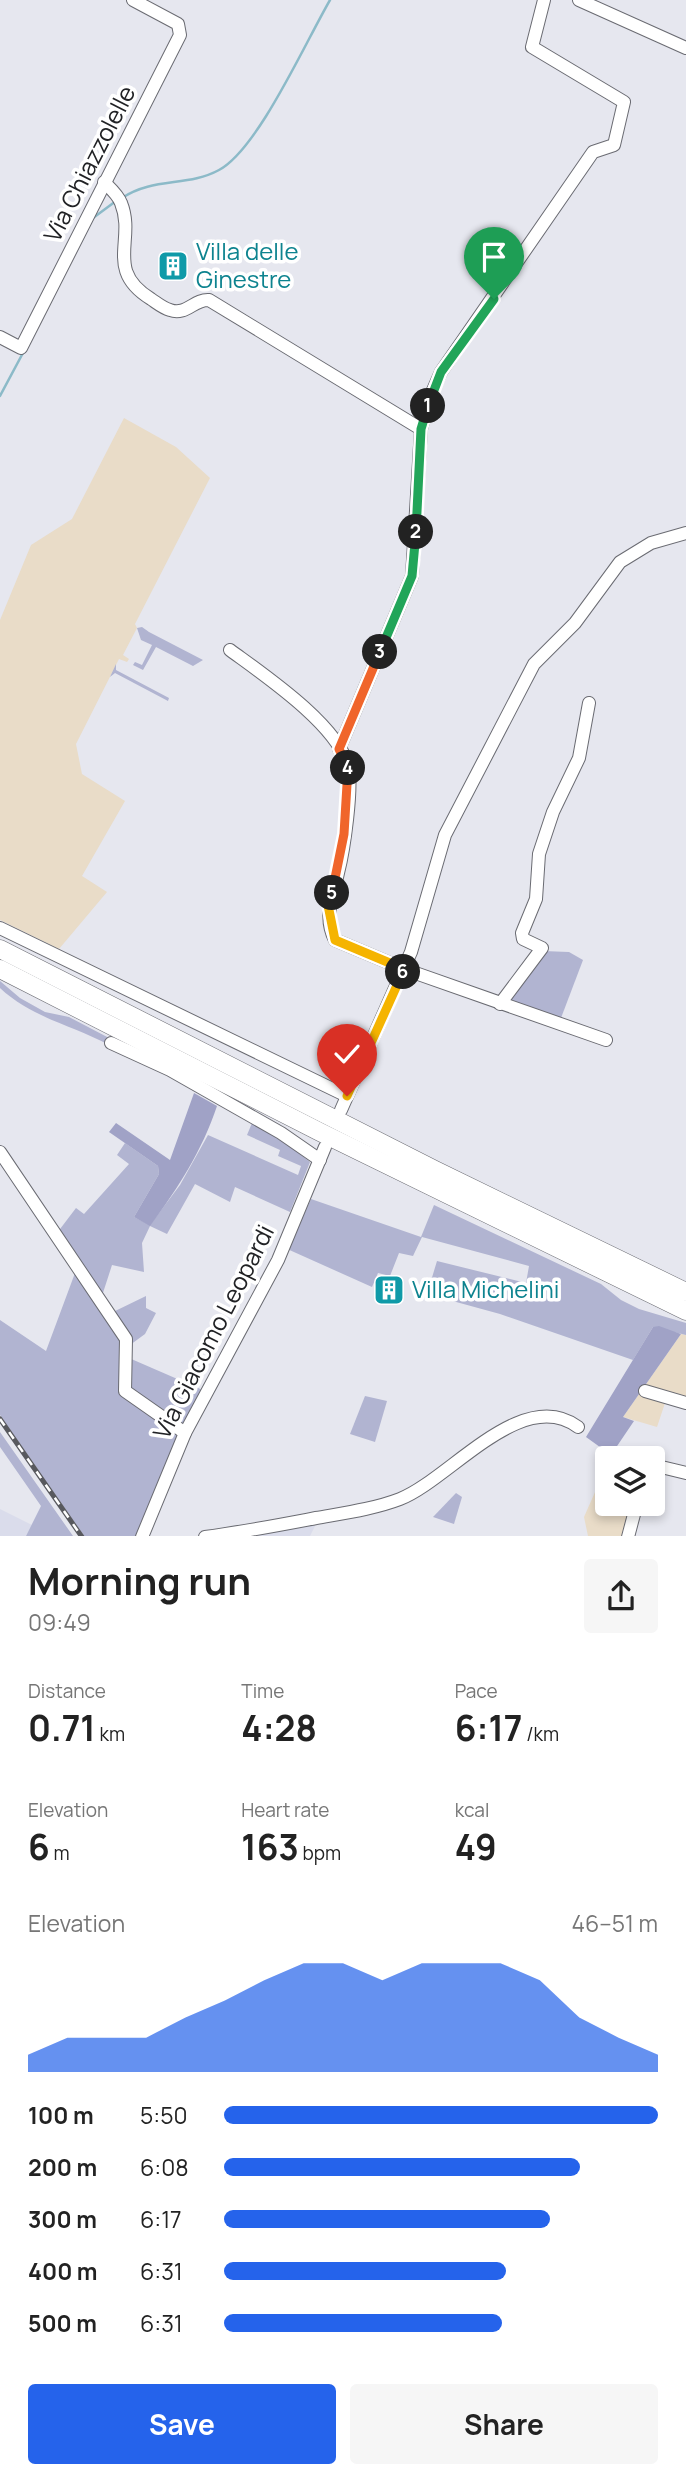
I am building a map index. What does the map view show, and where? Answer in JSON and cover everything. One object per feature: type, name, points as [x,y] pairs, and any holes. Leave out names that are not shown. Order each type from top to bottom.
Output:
[{"type":"highway","points":[[0,949],[424,1165],[686,1292]]},
{"type":"highway","points":[[0,969],[320,1132],[686,1311]]},
{"type":"street","name":"Via Chiazzolelle","points":[[0,337],[21,348],[181,32],[176,23],[133,0]]},
{"type":"street","points":[[339,749],[412,576],[421,429],[441,372],[593,152],[614,145],[624,102],[532,47],[544,0]]},
{"type":"street","points":[[579,0],[686,48]]},
{"type":"street","points":[[104,182],[119,199],[123,258],[127,276],[136,289],[169,310],[183,312],[203,299],[209,300],[421,429]]},
{"type":"street","points":[[341,1110],[404,969],[444,835],[534,664],[575,623],[620,562],[651,543],[686,533]]},
{"type":"street","points":[[230,650],[317,717],[346,759],[349,777],[341,862],[328,905],[333,935],[340,945],[606,1040]]},
{"type":"street","points":[[500,1004],[542,948],[523,939],[522,933],[536,899],[539,854],[553,812],[579,758],[589,703]]},
{"type":"street","points":[[0,928],[347,1096]]},
{"type":"street","name":"Via Giacomo Leopardi","points":[[111,1043],[170,1070],[323,1154],[278,1260],[185,1433],[142,1536]]},
{"type":"street","points":[[0,1152],[126,1339],[125,1391],[185,1433]]},
{"type":"street","points":[[645,1391],[686,1403]]},
{"type":"street","points":[[205,1536],[251,1531],[367,1509],[402,1499],[431,1483],[482,1441],[507,1427],[529,1420],[556,1417],[578,1427]]},
{"type":"street","points":[[665,1468],[686,1473]]},
{"type":"street","points":[[628,1536],[633,1516]]},
{"type":"shaded area","points":[[124,418],[176,447],[210,478],[135,624],[137,628],[123,655],[129,659],[127,662],[119,659],[76,744],[82,774],[125,801],[82,876],[107,892],[59,949],[0,920],[0,620],[31,545],[72,519]]},
{"type":"shaded area","points":[[142,627],[203,660],[193,666],[156,647],[143,670],[133,665],[135,662],[142,665],[152,645],[141,640],[137,628]]},
{"type":"shaded area","points":[[116,664],[116,670],[169,698],[168,701],[115,673],[110,677]]},
{"type":"shaded area","points":[[543,951],[569,952],[583,960],[561,1018],[510,1002],[509,997]]},
{"type":"shaded area","points":[[0,981],[20,998],[45,1012],[69,1017],[111,1039],[109,1045],[25,1007],[0,988]]},
{"type":"shaded area","points":[[194,1093],[217,1106],[188,1169],[150,1226],[134,1217],[159,1174],[158,1166],[109,1132],[116,1123],[170,1160]]},
{"type":"shaded area","points":[[252,1123],[281,1139],[310,1162],[290,1212],[235,1187],[230,1202],[195,1184],[167,1234],[150,1226],[142,1243],[144,1272],[112,1265],[101,1299],[57,1233],[76,1208],[84,1214],[129,1164],[117,1155],[125,1143],[158,1166],[159,1174],[134,1217],[150,1225],[180,1185],[208,1135],[298,1175],[301,1166],[278,1156],[280,1150],[247,1135]]},
{"type":"shaded area","points":[[311,1199],[421,1237],[434,1205],[601,1284],[621,1300],[639,1309],[686,1323],[686,1335],[653,1327],[633,1360],[500,1314],[427,1294],[437,1261],[526,1283],[529,1266],[422,1237],[413,1256],[399,1253],[390,1276],[378,1273],[372,1287],[285,1248],[290,1245]]},
{"type":"shaded area","points":[[75,1273],[123,1339],[120,1390],[182,1434],[140,1536],[84,1536],[0,1415],[0,1320],[46,1351]]},
{"type":"shaded area","points":[[146,1296],[146,1308],[156,1313],[145,1334],[130,1345],[111,1313]]},
{"type":"shaded area","points":[[659,1326],[681,1334],[623,1417],[634,1421],[617,1446],[598,1446],[586,1437],[653,1327]]},
{"type":"shaded area","points":[[681,1334],[686,1335],[686,1399],[668,1394],[657,1427],[623,1417]]},
{"type":"shaded area","points":[[129,1358],[205,1391],[185,1428],[127,1385]]},
{"type":"shaded area","points":[[365,1396],[387,1401],[375,1442],[350,1434]]},
{"type":"shaded area","points":[[0,1432],[73,1536],[26,1536],[41,1506],[0,1447]]},
{"type":"shaded area","points":[[595,1492],[595,1516],[631,1516],[626,1536],[588,1536],[584,1517]]},
{"type":"shaded area","points":[[456,1493],[462,1497],[454,1524],[433,1517]]},
{"type":"shaded area","points":[[0,1509],[32,1525],[26,1536],[0,1536]]},
{"type":"shaded area","points":[[317,1522],[310,1536],[230,1536]]},
{"type":"waterway","points":[[122,198],[146,187],[207,175],[219,170],[234,158],[265,118],[330,0]]},
{"type":"waterway","points":[[93,218],[116,201]]},
{"type":"waterway","points":[[0,396],[24,351]]},
{"type":"railway","points":[[0,1419],[81,1536]]},
{"type":"place","name":"Villa delle Ginestre","points":[[173,266]]},
{"type":"place","name":"Villa Michelini","points":[[389,1290]]},
{"type":"route","points":[[347,1096],[379,1019],[404,969],[340,945],[333,935],[328,905],[341,862],[349,777],[346,759],[339,749],[412,576],[421,429],[430,397],[441,372],[494,299]]}]
